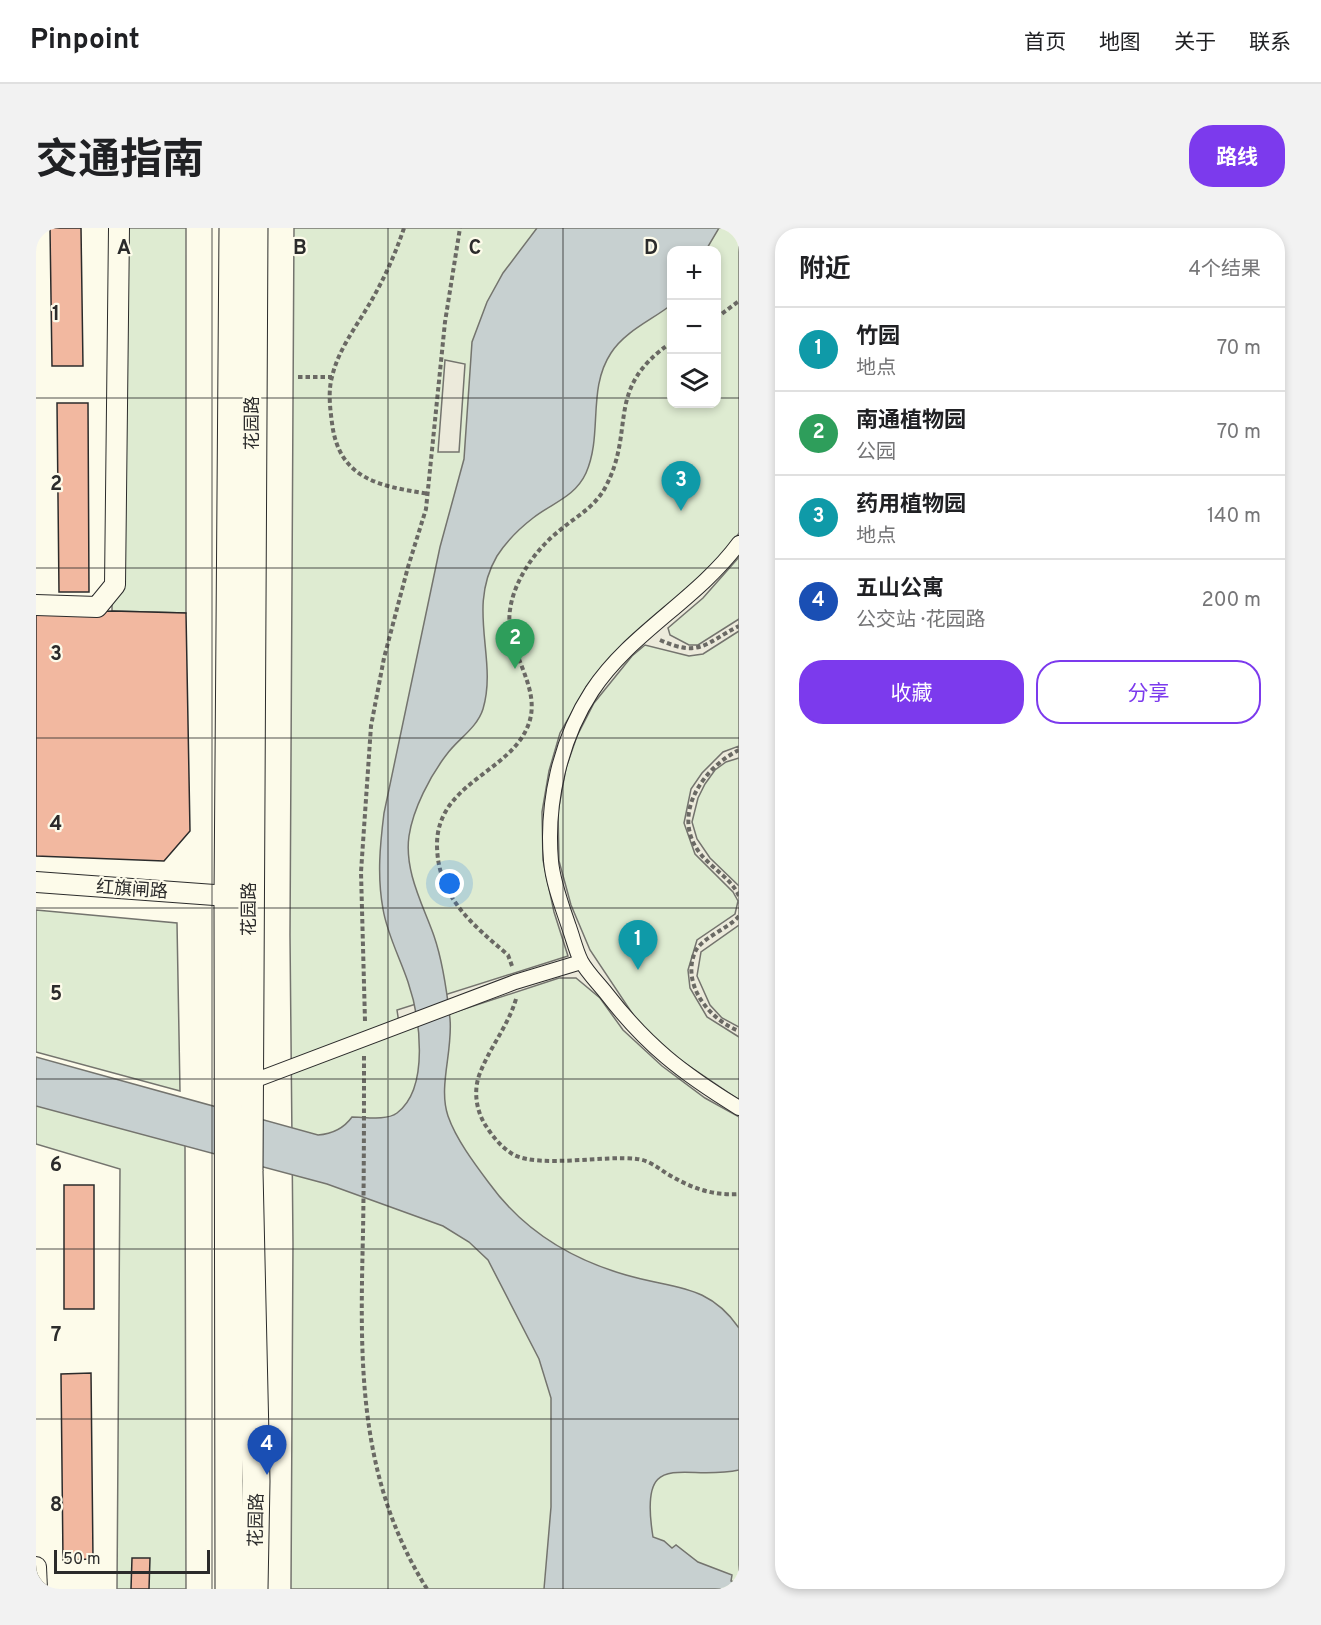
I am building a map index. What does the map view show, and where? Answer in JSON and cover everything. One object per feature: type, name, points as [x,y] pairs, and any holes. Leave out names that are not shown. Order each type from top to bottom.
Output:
[{"type":"main road","name":"花园路","points":[[233,228],[228,896],[239,1095]]},
{"type":"main road","name":"花园路","points":[[229,1589],[254,228]]},
{"type":"main road","name":"花园路","points":[[238,1170],[256,1481],[254,1589]]},
{"type":"street","points":[[36,605],[98,607],[115,585],[119,228]]},
{"type":"street","points":[[739,543],[693,594],[625,653],[592,691],[568,735],[551,808],[551,862],[558,895],[581,962],[632,1027],[657,1051],[700,1085],[739,1108]]},
{"type":"street","name":"红旗闸路","points":[[36,882],[228,896]]},
{"type":"street","points":[[239,1095],[365,1039],[462,1002],[581,962]]},
{"type":"street","points":[[36,1567],[37,1589]]},
{"type":"path","points":[[404,228],[388,271],[351,332],[332,377],[330,407],[334,441],[346,464],[369,481],[429,494]]},
{"type":"path","points":[[427,1589],[412,1566],[388,1514],[371,1438],[362,1375],[365,1039],[361,872],[371,726],[384,658],[429,494],[445,322],[460,228]]},
{"type":"path","points":[[721,315],[739,301]]},
{"type":"path","points":[[298,377],[332,377]]},
{"type":"path","points":[[647,633],[690,650],[707,645],[739,626]]},
{"type":"path","points":[[739,750],[723,758],[710,770],[694,795],[688,823],[698,851],[717,872],[735,886],[739,896]]},
{"type":"path","points":[[739,916],[720,933],[704,941],[695,952],[692,973],[697,993],[711,1014],[739,1031]]},
{"type":"green space","points":[[111,228],[186,228],[186,613],[112,611]]},
{"type":"green space","points":[[294,228],[739,228],[739,1589],[291,1589],[293,1243],[290,935]]},
{"type":"green space","points":[[36,910],[177,923],[180,1091],[36,1052]]},
{"type":"green space","points":[[36,1104],[185,1145],[186,1589],[117,1589],[120,1169],[36,1144]]},
{"type":"shaded area","points":[[537,228],[719,228],[708,246],[667,246],[667,308],[624,338],[611,353],[604,367],[597,397],[594,443],[586,473],[569,494],[523,526],[497,556],[488,576],[484,595],[487,690],[483,709],[476,722],[441,763],[423,793],[411,826],[408,849],[415,888],[434,936],[446,988],[450,1044],[445,1081],[445,1105],[451,1125],[472,1159],[502,1200],[549,1241],[605,1268],[702,1295],[727,1313],[739,1328],[739,1470],[669,1474],[659,1479],[652,1489],[650,1508],[653,1537],[664,1541],[672,1548],[676,1545],[698,1562],[732,1575],[731,1581],[739,1583],[739,1589],[544,1589],[551,1507],[551,1398],[539,1359],[488,1260],[469,1242],[443,1226],[327,1184],[36,1106],[36,1057],[318,1135],[337,1130],[352,1117],[381,1118],[392,1115],[407,1102],[418,1070],[418,1032],[412,997],[387,928],[381,897],[380,849],[384,813],[440,547],[464,459],[472,342],[487,302],[503,273]]},
{"type":"shaded area","points":[[445,360],[465,364],[459,452],[438,452]]},
{"type":"shaded area","points":[[739,533],[739,557],[703,598],[668,628],[670,635],[689,645],[698,645],[739,619],[739,631],[703,654],[689,656],[645,645],[632,656],[594,703],[577,736],[566,768],[558,812],[559,861],[571,905],[590,950],[636,1019],[670,1053],[739,1100],[739,1117],[705,1098],[662,1066],[623,1030],[600,998],[576,978],[559,978],[400,1030],[397,1010],[568,956],[554,912],[543,860],[542,812],[549,771],[560,733],[587,686],[619,648],[660,615],[727,550]]},
{"type":"shaded area","points":[[739,746],[739,758],[726,762],[715,770],[705,784],[698,798],[692,822],[697,839],[710,858],[739,886],[739,925],[701,952],[697,976],[710,1005],[722,1018],[739,1027],[739,1037],[707,1017],[690,988],[688,970],[697,940],[735,914],[738,901],[733,892],[695,854],[684,823],[691,789],[702,773],[723,752]]},
{"type":"building","points":[[50,228],[81,228],[83,366],[52,366]]},
{"type":"building","points":[[57,403],[88,403],[89,592],[59,592]]},
{"type":"building","points":[[112,611],[186,613],[190,831],[164,861],[36,856],[36,615]]},
{"type":"building","points":[[64,1185],[94,1185],[94,1309],[64,1309]]},
{"type":"building","points":[[91,1373],[93,1559],[63,1560],[61,1374]]},
{"type":"building","points":[[132,1558],[150,1558],[149,1589],[131,1589]]},
{"type":"place","name":"药用植物园","points":[[681,511]]},
{"type":"place","name":"南通植物园","points":[[515,669]]},
{"type":"place","name":"竹园","points":[[638,970]]},
{"type":"place","name":"五山公寓","points":[[267,1475]]}]
